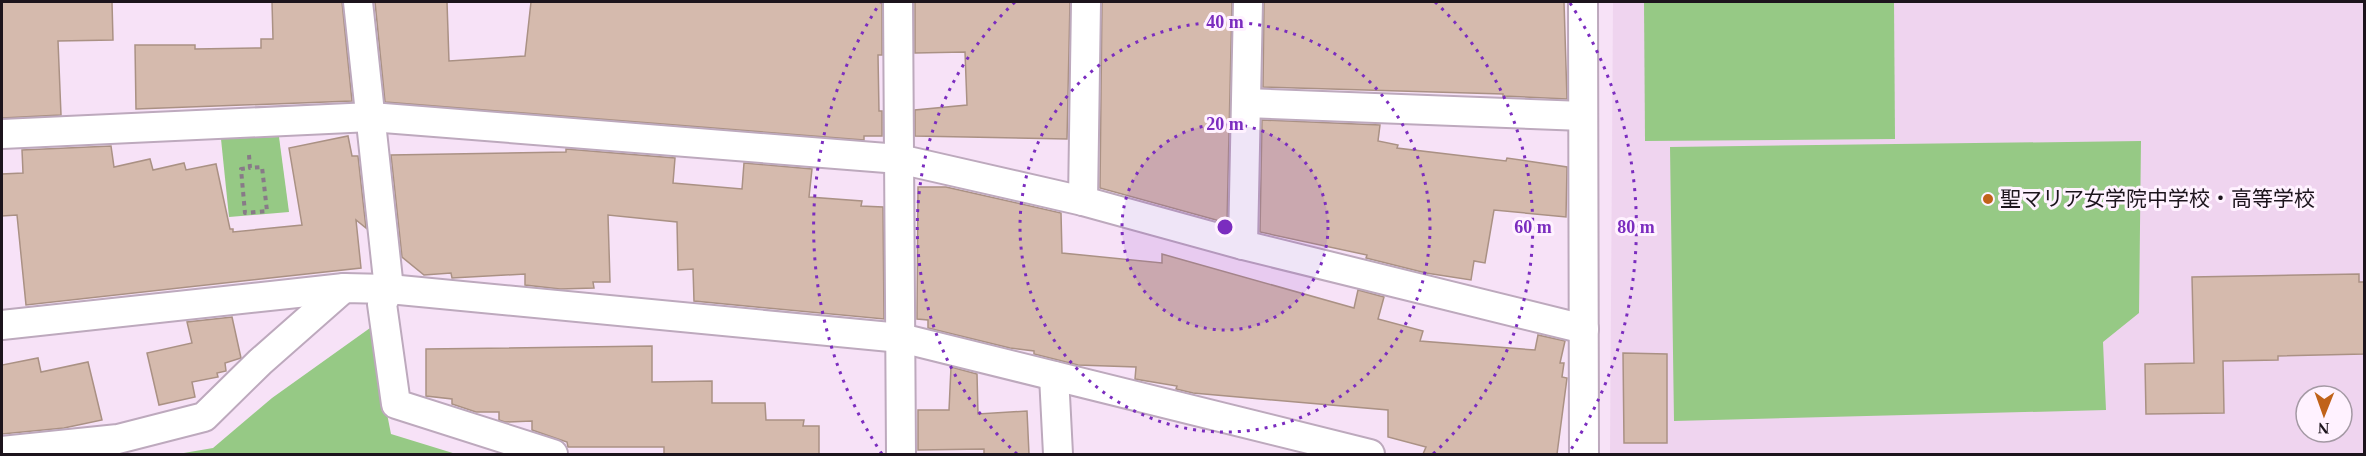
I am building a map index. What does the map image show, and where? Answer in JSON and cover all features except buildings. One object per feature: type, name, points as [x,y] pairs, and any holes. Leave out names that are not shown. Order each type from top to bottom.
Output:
[{"type":"street","points":[[358,2],[389,289],[382,304],[396,404],[553,454]]},
{"type":"street","points":[[898,2],[900,454]]},
{"type":"street","points":[[1083,201],[1086,2]]},
{"type":"street","points":[[1243,245],[1248,2]]},
{"type":"street","points":[[1583,2],[1584,454]]},
{"type":"street","points":[[1246,104],[1583,116]]},
{"type":"street","points":[[2,134],[370,117],[899,159],[1083,201],[1243,245],[1584,329]]},
{"type":"street","points":[[2,451],[118,439],[204,417],[260,362],[344,288]]},
{"type":"street","points":[[2,325],[344,288],[389,289],[901,338],[1370,454]]},
{"type":"street","points":[[1054,376],[1058,454]]},
{"type":"path","points":[[246,124],[250,168]]},
{"type":"path","points":[[262,167],[267,211],[245,213],[240,169],[250,168],[262,167]]},
{"type":"shaded area","name":"聖マリア女学院中学校・高等学校","points":[[1613,2],[2364,2],[2364,454],[1610,454]]},
{"type":"green space","points":[[1644,2],[1894,2],[1895,139],[1645,141]]},
{"type":"green space","points":[[279,137],[289,212],[229,217],[221,139]]},
{"type":"green space","points":[[2141,141],[2139,313],[2103,342],[2106,410],[1674,421],[1670,147]]},
{"type":"green space","points":[[370,328],[391,434],[456,454],[178,454],[213,448],[272,398]]},
{"type":"place","name":"聖マリア女学院中学校・高等学校","points":[[1988,199]]}]
